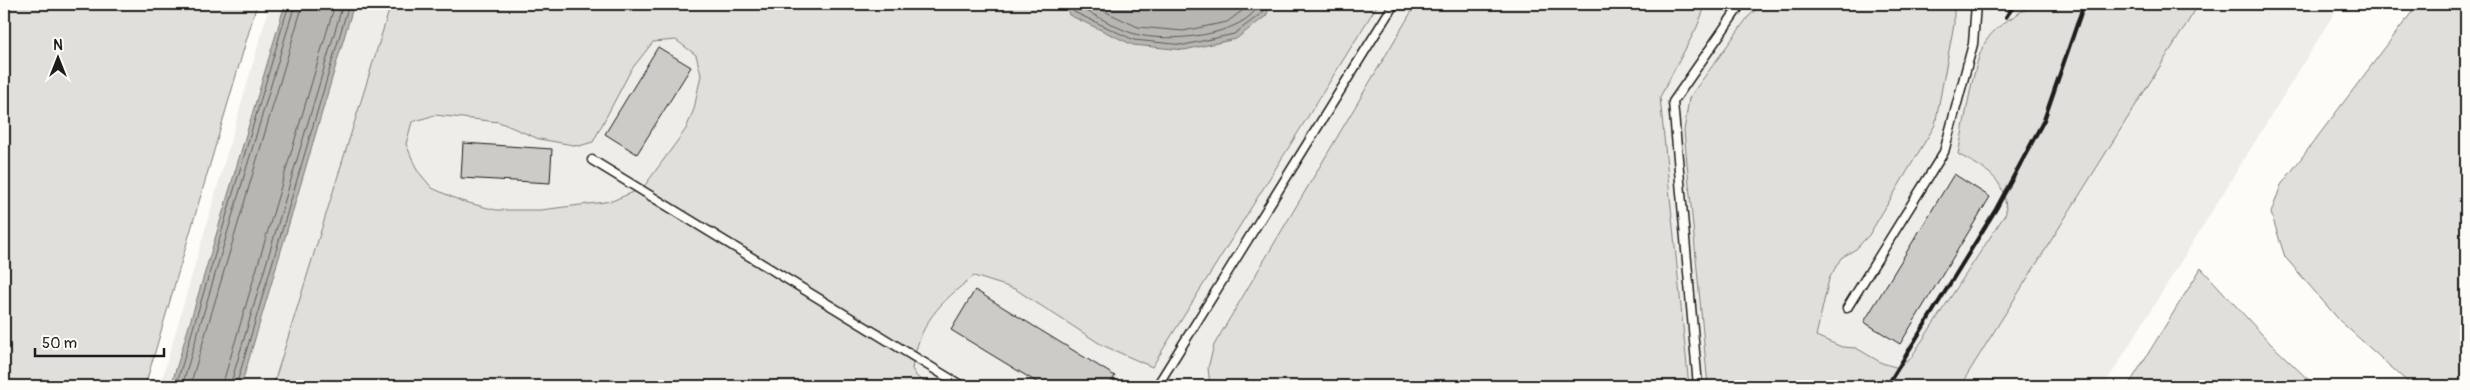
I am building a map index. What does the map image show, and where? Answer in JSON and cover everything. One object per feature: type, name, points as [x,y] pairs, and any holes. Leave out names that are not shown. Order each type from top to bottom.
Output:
[{"type":"lane","points":[[1169,386],[1159,384],[1394,4]]},
{"type":"lane","points":[[1698,386],[1672,102],[1741,4]]},
{"type":"lane","points":[[1847,308],[1944,152],[1973,44],[1976,4]]},
{"type":"lane","points":[[592,160],[962,386]]},
{"type":"shaded area","points":[[4,4],[257,4],[145,386],[4,386]]},
{"type":"shaded area","points":[[270,4],[2340,4],[2104,386],[160,386]]},
{"type":"shaded area","points":[[391,4],[1378,4],[1152,367],[1102,345],[1015,289],[974,276],[941,305],[925,326],[915,353],[912,369],[917,377],[931,386],[273,386]],"holes":[[[676,40],[696,55],[701,75],[694,109],[686,129],[643,188],[612,201],[541,210],[496,210],[461,201],[432,188],[417,170],[406,144],[412,122],[435,115],[499,122],[539,139],[579,146],[593,142],[631,70],[653,42]]]},
{"type":"shaded area","points":[[1416,4],[1706,4],[1697,27],[1660,97],[1689,386],[1210,386],[1208,368],[1214,345]]},
{"type":"shaded area","points":[[1762,4],[1954,4],[1954,24],[1935,125],[1869,235],[1856,249],[1841,258],[1829,279],[1816,336],[1842,347],[1856,348],[1882,363],[1899,368],[1910,359],[2006,213],[2005,201],[1998,183],[1985,170],[1958,154],[1969,95],[1977,63],[1986,41],[1996,29],[2034,4],[2199,4],[1960,386],[1708,386],[1684,131],[1689,98],[1748,17]]},
{"type":"shaded area","points":[[2418,4],[2466,4],[2466,386],[2412,386],[2340,321],[2285,257],[2271,213],[2281,185]]},
{"type":"shaded area","points":[[2201,268],[2270,343],[2315,386],[2128,386]]},
{"type":"water","points":[[285,4],[354,4],[241,386],[171,386]]},
{"type":"water","points":[[1066,4],[1271,4],[1266,16],[1236,39],[1184,50],[1133,45],[1069,15]]},
{"type":"building","points":[[658,47],[691,67],[637,154],[605,134]]},
{"type":"building","points":[[463,143],[552,149],[550,183],[461,178]]},
{"type":"building","points":[[1954,174],[1990,197],[1900,344],[1864,322]]},
{"type":"building","points":[[975,290],[1115,376],[1109,386],[1043,386],[951,330]]},
{"type":"railway","points":[[1673,4],[1741,4]]},
{"type":"railway","points":[[2006,17],[2015,4]]},
{"type":"railway","points":[[1887,386],[1996,209],[2044,120],[2084,4]]}]
